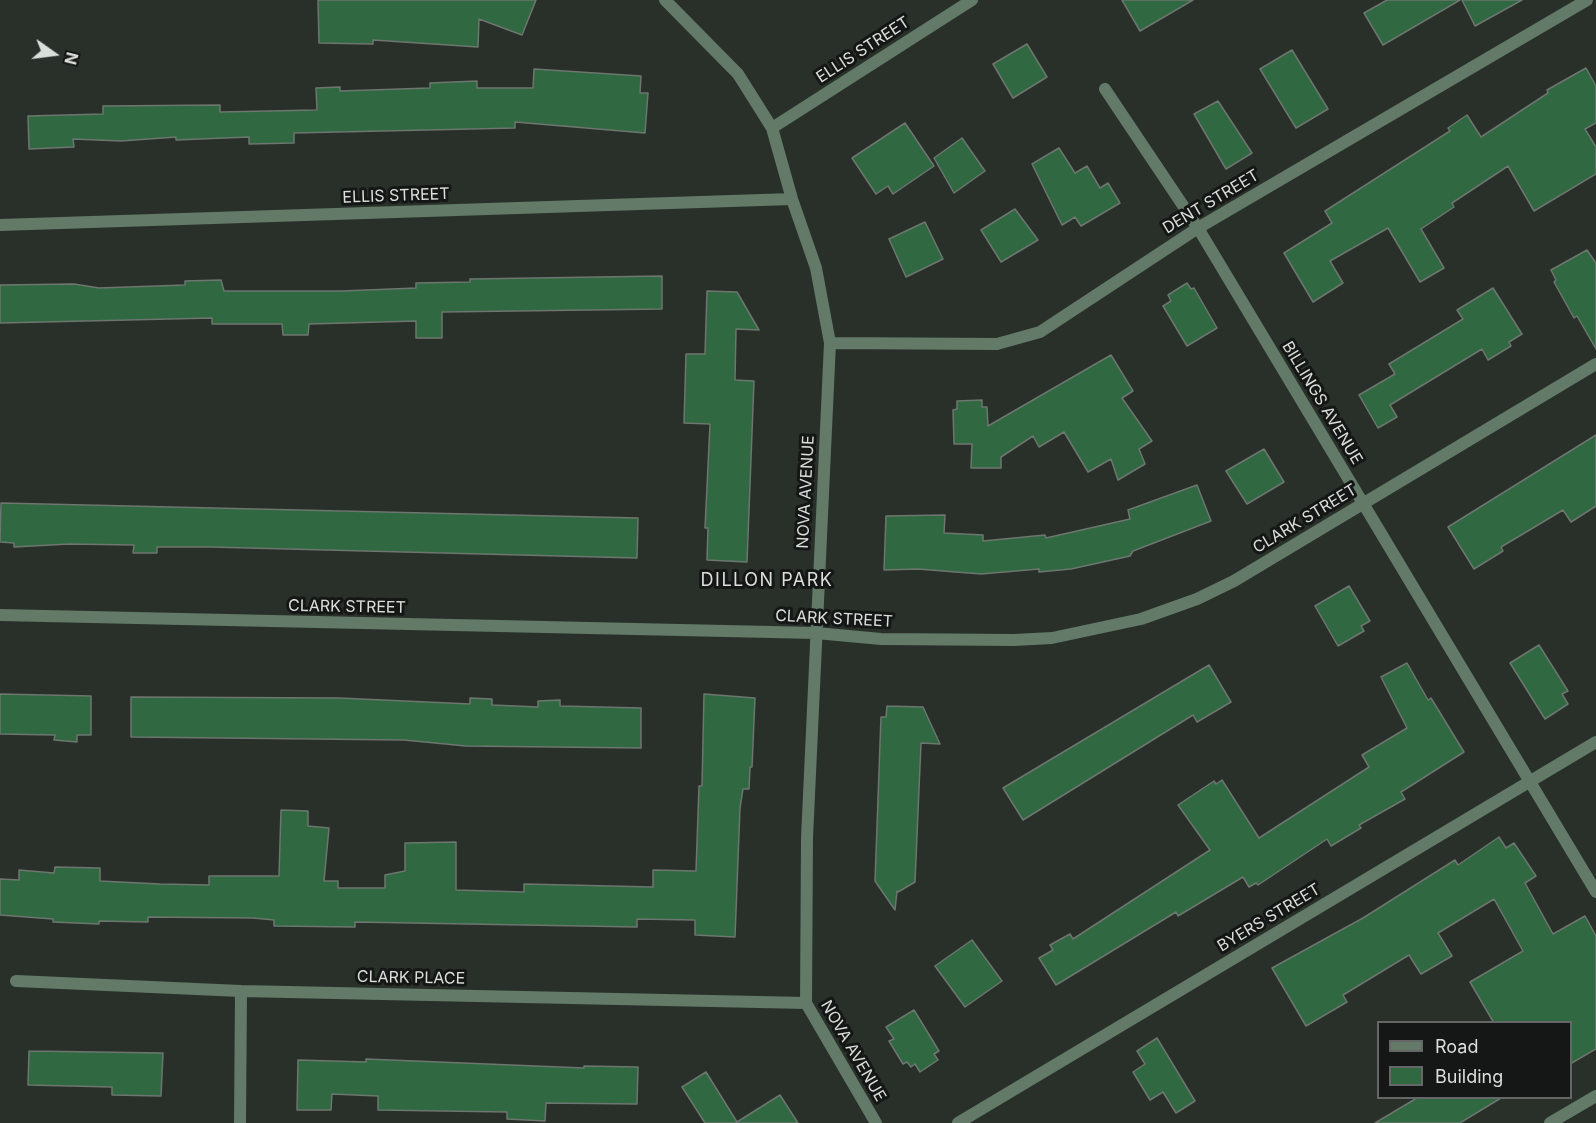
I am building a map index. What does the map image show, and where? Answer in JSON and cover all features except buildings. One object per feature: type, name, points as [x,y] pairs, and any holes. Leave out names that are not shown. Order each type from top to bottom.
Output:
[{"type":"street","name":"NOVA AVENUE","points":[[665,0],[738,74],[772,128],[792,199],[816,268],[830,343],[807,838],[806,1003],[876,1123]]},
{"type":"street","name":"ELLIS STREET","points":[[772,128],[972,0]]},
{"type":"street","name":"DENT STREET","points":[[830,343],[997,344],[1040,332],[1198,228],[1587,0]]},
{"type":"street","name":"BILLINGS AVENUE","points":[[1105,89],[1198,228],[1596,892]]},
{"type":"street","name":"ELLIS STREET","points":[[0,225],[792,199]]},
{"type":"street","name":"CLARK STREET","points":[[0,615],[816,633],[881,639],[1052,638],[1141,619],[1197,599],[1234,581],[1596,364]]},
{"type":"street","name":"BYERS STREET","points":[[958,1123],[1596,742]]},
{"type":"street","name":"CLARK PLACE","points":[[16,981],[241,991],[806,1003]]},
{"type":"street","points":[[240,1123],[241,991]]},
{"type":"street","points":[[1550,1123],[1596,1096]]},
{"type":"district","name":"DILLON PARK","points":[[767,581]]}]
